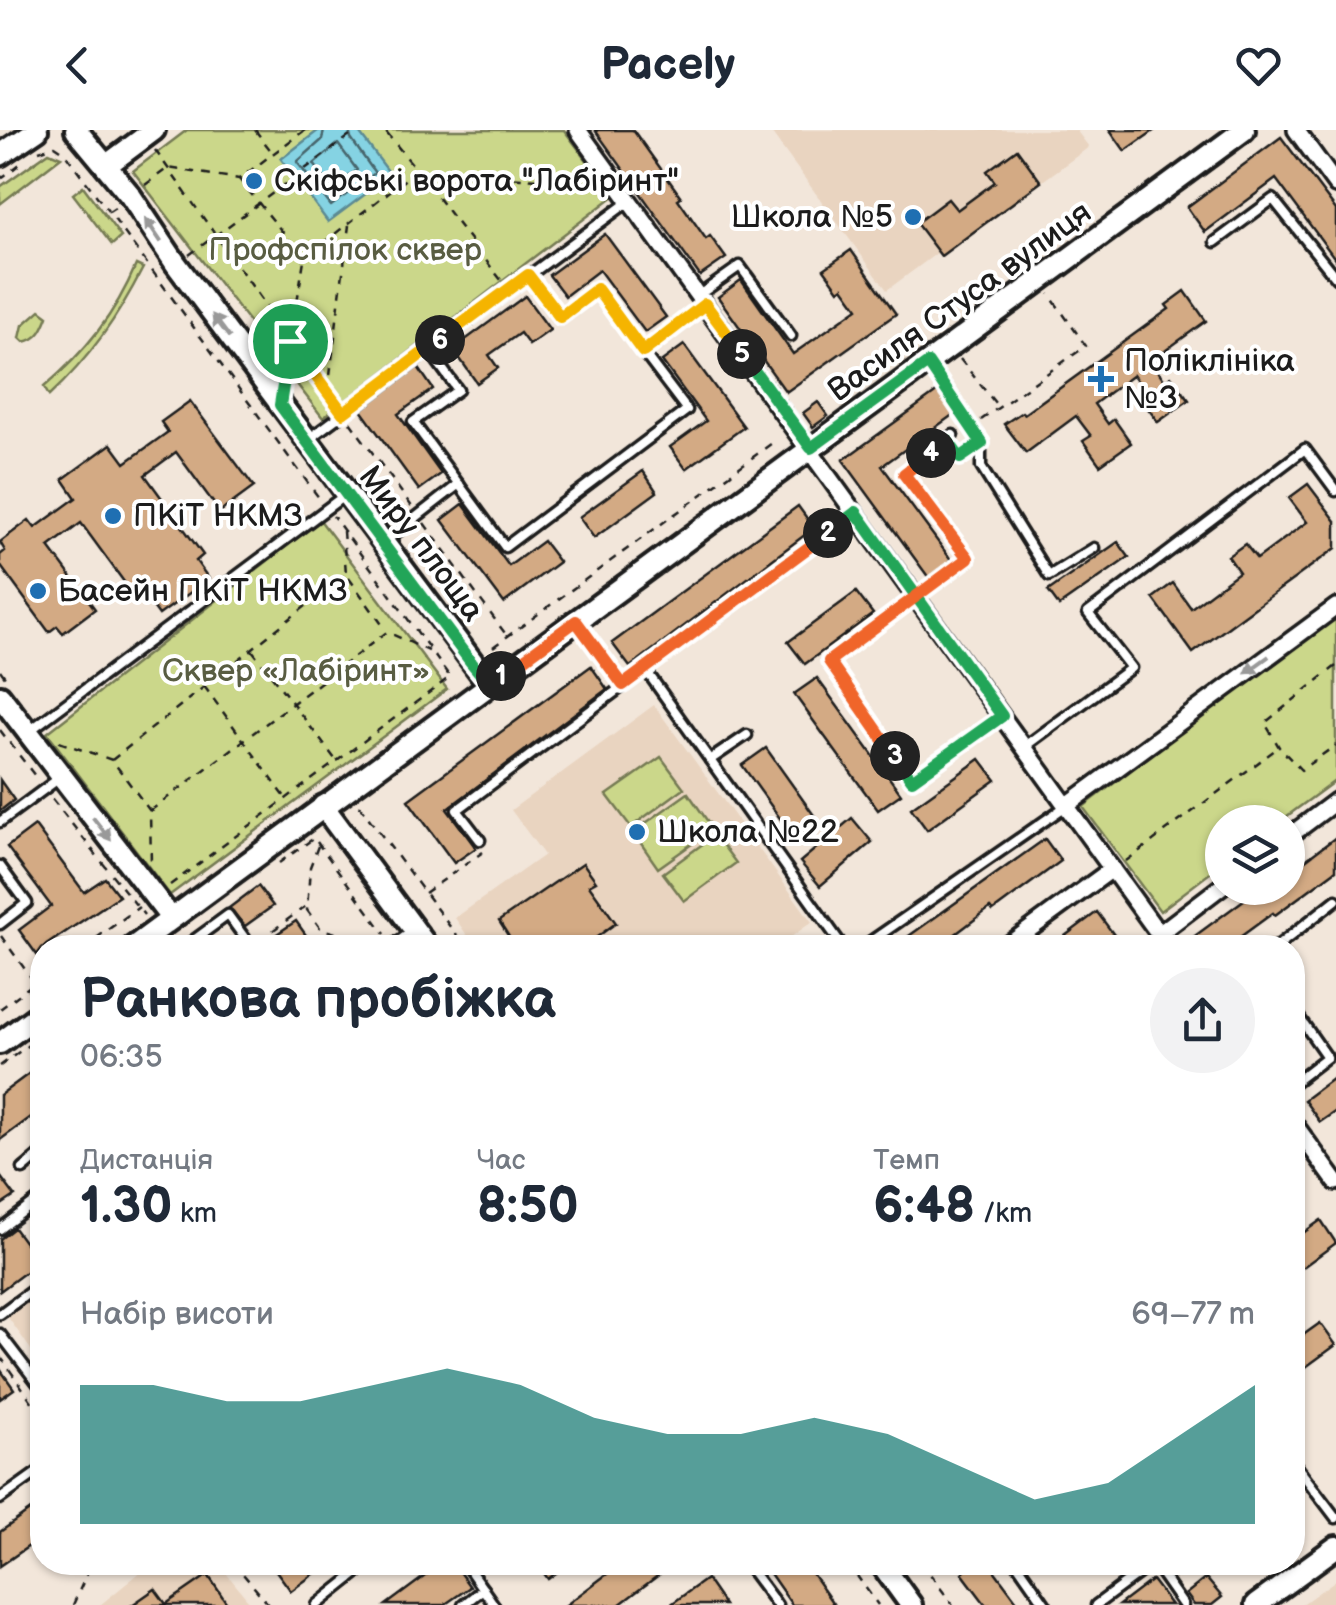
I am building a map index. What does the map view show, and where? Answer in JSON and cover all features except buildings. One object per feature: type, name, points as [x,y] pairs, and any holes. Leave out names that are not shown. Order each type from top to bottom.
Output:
[{"type":"street","points":[[0,155],[37,130]]},
{"type":"street","name":"Миру площа","points":[[76,130],[130,195],[176,264],[489,684]]},
{"type":"street","points":[[578,130],[1160,935]]},
{"type":"street","name":"Василя Стуса вулиця","points":[[149,935],[1244,130]]},
{"type":"street","points":[[1296,130],[1336,185]]},
{"type":"street","points":[[107,165],[149,133]]},
{"type":"street","points":[[1066,806],[1336,608]]},
{"type":"street","points":[[0,696],[28,732],[53,782],[172,918]]},
{"type":"street","points":[[1305,824],[1336,801]]},
{"type":"street","points":[[323,806],[419,935]]},
{"type":"street","points":[[1022,935],[1112,870]]},
{"type":"street","points":[[1169,935],[1205,902]]},
{"type":"street","points":[[0,1043],[30,1021]]},
{"type":"street","points":[[1305,1139],[1336,1182]]},
{"type":"street","points":[[1305,1569],[1336,1547]]},
{"type":"street","points":[[889,1575],[911,1605]]},
{"type":"street","points":[[1256,1605],[1297,1575]]},
{"type":"lane","points":[[1215,242],[1273,198],[1336,278]]},
{"type":"lane","points":[[306,440],[630,200]]},
{"type":"lane","points":[[643,352],[740,266],[791,336]]},
{"type":"lane","points":[[428,349],[458,390],[413,422],[504,546],[687,410],[597,289],[560,317],[528,275]]},
{"type":"lane","points":[[928,363],[982,443],[981,467],[1049,576],[1094,548]]},
{"type":"lane","points":[[950,437],[904,474],[968,558],[829,661],[912,780],[1002,716]]},
{"type":"lane","points":[[1024,747],[1131,668],[1088,613],[1305,449],[1336,490]]},
{"type":"lane","points":[[383,544],[459,484]]},
{"type":"lane","points":[[28,732],[346,494]]},
{"type":"lane","points":[[480,840],[457,810],[856,512]]},
{"type":"lane","points":[[576,621],[623,685]]},
{"type":"lane","points":[[645,669],[835,935]]},
{"type":"lane","points":[[710,760],[747,735]]},
{"type":"lane","points":[[0,822],[53,782]]},
{"type":"lane","points":[[880,935],[1066,806]]},
{"type":"lane","points":[[0,866],[27,904],[0,924]]},
{"type":"lane","points":[[1292,935],[1336,900]]},
{"type":"lane","points":[[200,935],[228,914],[243,935]]},
{"type":"lane","points":[[406,935],[415,929]]},
{"type":"lane","points":[[1305,1026],[1326,1058],[1305,1074]]},
{"type":"lane","points":[[23,1169],[30,1163]]},
{"type":"lane","points":[[0,1229],[30,1207]]},
{"type":"lane","points":[[0,1314],[30,1292]]},
{"type":"lane","points":[[0,1334],[30,1373]]},
{"type":"lane","points":[[0,1498],[30,1477]]},
{"type":"lane","points":[[1305,1477],[1336,1518]]},
{"type":"lane","points":[[317,1605],[355,1575]]},
{"type":"lane","points":[[473,1575],[494,1605]]},
{"type":"lane","points":[[755,1575],[777,1605]]},
{"type":"lane","points":[[1025,1575],[1046,1605]]},
{"type":"lane","points":[[1096,1605],[1137,1575]]},
{"type":"lane","points":[[1162,1575],[1183,1605]]},
{"type":"lane","points":[[462,1605],[483,1590]]},
{"type":"path","points":[[255,130],[273,154]]},
{"type":"path","points":[[239,179],[305,130]]},
{"type":"path","points":[[176,264],[358,130]]},
{"type":"path","points":[[384,130],[508,289]]},
{"type":"path","points":[[149,133],[168,168],[290,341],[508,636]]},
{"type":"path","points":[[33,154],[55,146],[64,152],[109,212]]},
{"type":"path","points":[[0,179],[22,162]]},
{"type":"path","points":[[168,168],[239,179],[304,258]]},
{"type":"path","points":[[280,405],[304,258],[417,170],[618,184]]},
{"type":"path","points":[[328,392],[349,223]]},
{"type":"path","points":[[972,427],[1086,346],[1040,280]]},
{"type":"path","points":[[950,346],[999,408]]},
{"type":"path","points":[[950,437],[960,458],[982,443]]},
{"type":"path","points":[[493,647],[776,441]]},
{"type":"path","points":[[164,888],[450,677],[326,508]]},
{"type":"path","points":[[344,531],[346,574],[387,632],[432,653]]},
{"type":"path","points":[[112,760],[346,574]]},
{"type":"path","points":[[150,811],[387,632]]},
{"type":"path","points":[[251,649],[336,761]]},
{"type":"path","points":[[1336,666],[1265,723],[1301,770],[1336,745]]},
{"type":"path","points":[[204,686],[286,798]]},
{"type":"path","points":[[0,730],[53,782],[144,915]]},
{"type":"path","points":[[53,740],[112,760],[150,811],[151,870]]},
{"type":"path","points":[[1112,870],[1279,746]]},
{"type":"path","points":[[358,804],[456,935]]},
{"type":"path","points":[[267,871],[314,838],[382,935]]},
{"type":"path","points":[[425,893],[486,850],[480,840]]},
{"type":"path","points":[[319,844],[310,867],[307,910],[321,929],[345,935]]},
{"type":"path","points":[[267,935],[307,905]]},
{"type":"path","points":[[101,935],[138,907]]},
{"type":"path","points":[[0,934],[30,976]]},
{"type":"path","points":[[0,1009],[30,987]]},
{"type":"path","points":[[0,1066],[30,1045]]},
{"type":"path","points":[[0,1356],[30,1399]]},
{"type":"path","points":[[73,1605],[86,1575]]},
{"type":"path","points":[[246,1575],[269,1605]]},
{"type":"path","points":[[856,1575],[878,1605]]},
{"type":"path","points":[[931,1575],[953,1605]]},
{"type":"shaded area","name":"Школа №5","points":[[769,130],[1076,130],[1089,147],[941,256],[937,253],[887,290]]},
{"type":"shaded area","name":"Школа №22","points":[[654,705],[812,922],[794,935],[467,935],[455,918],[544,855],[511,810]]},
{"type":"shaded area","points":[[30,1300],[30,1348],[7,1316]]},
{"type":"shaded area","points":[[137,1575],[228,1575],[252,1605],[100,1605]]},
{"type":"shaded area","points":[[1336,1580],[1336,1605],[1301,1605]]},
{"type":"green space","name":"Профспілок сквер","points":[[187,130],[564,130],[614,196],[323,418],[133,171]]},
{"type":"green space","points":[[49,152],[61,157],[0,204],[0,187]]},
{"type":"green space","points":[[83,186],[121,237],[112,245],[73,194]]},
{"type":"green space","points":[[136,265],[143,268],[113,320],[90,352],[49,396],[44,387],[98,332]]},
{"type":"green space","points":[[40,310],[48,316],[44,325],[37,336],[24,342],[20,338],[23,325]]},
{"type":"green space","name":"Сквер «Лабіринт»","points":[[320,520],[447,689],[170,895],[47,733]]},
{"type":"green space","points":[[1336,613],[1336,780],[1302,805],[1205,805],[1205,877],[1160,911],[1083,807]]},
{"type":"green space","points":[[661,757],[684,788],[631,827],[607,795]]},
{"type":"green space","points":[[688,793],[713,829],[658,868],[633,832]]},
{"type":"green space","points":[[715,835],[736,863],[684,901],[663,873]]},
{"type":"water","points":[[319,130],[357,130],[391,175],[328,222],[281,159]]},
{"type":"place","name":"Скіфські ворота \"Лабіринт\"","points":[[254,181]]},
{"type":"place","name":"Школа №5","points":[[913,217]]},
{"type":"place","name":"Поліклініка №3","points":[[1101,379]]},
{"type":"place","name":"ПКіТ НКМЗ","points":[[113,516]]},
{"type":"place","name":"Басейн ПКіТ НКМЗ","points":[[38,591]]},
{"type":"place","name":"Школа №22","points":[[637,832]]},
{"type":"route","points":[[290,341],[280,405],[489,684],[576,621],[623,685],[856,512],[916,595],[1002,716],[912,780],[829,661],[916,595],[968,558],[904,474],[947,440],[960,458],[982,443],[928,363],[811,448],[705,304],[643,352],[597,289],[560,317],[528,275],[343,413],[290,341]]}]
